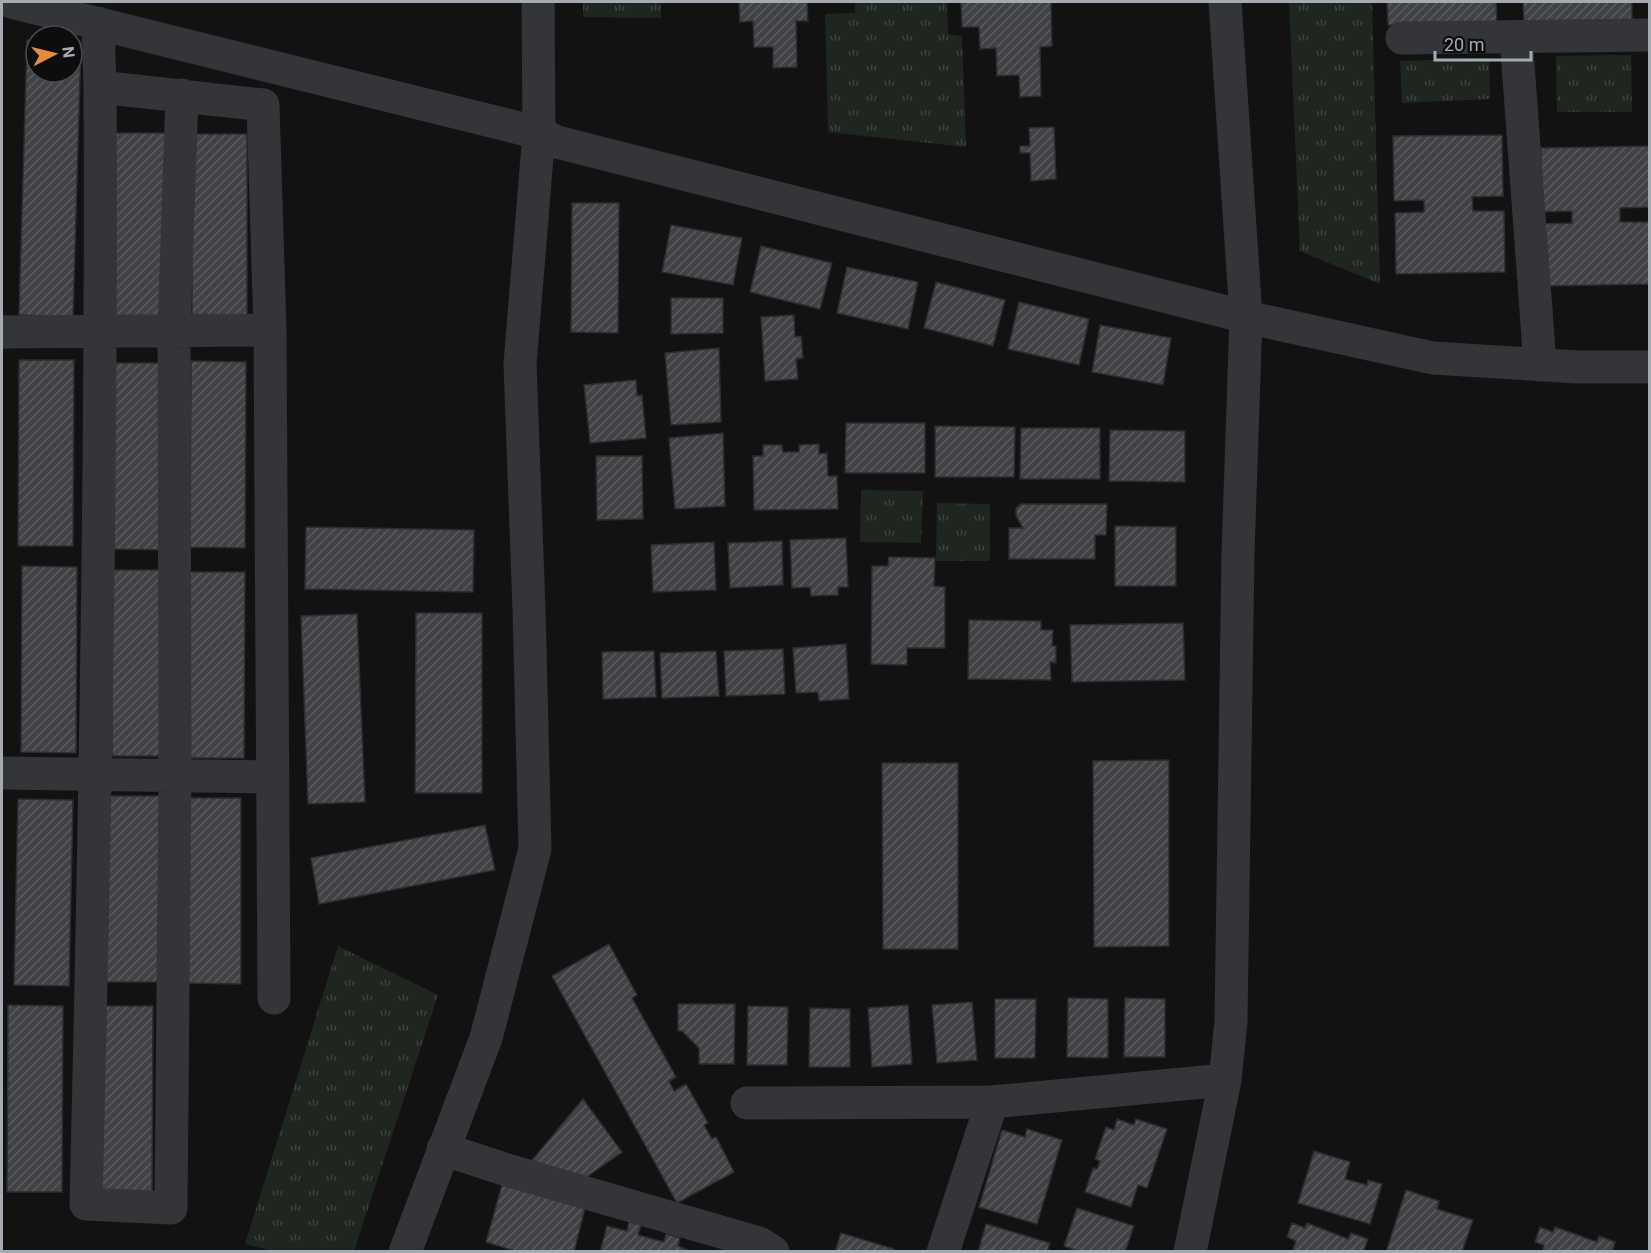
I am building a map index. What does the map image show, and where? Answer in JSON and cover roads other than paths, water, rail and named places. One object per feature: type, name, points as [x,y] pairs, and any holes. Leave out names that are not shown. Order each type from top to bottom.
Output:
[{"type":"street","points":[[11,2],[539,133],[557,142],[1246,317],[1433,358],[1577,367],[1650,367]]},
{"type":"street","points":[[405,1251],[486,1038],[535,849],[530,609],[520,364],[539,133],[538,2]]},
{"type":"street","points":[[1190,1251],[1225,1080],[1231,1022],[1238,553],[1246,317],[1225,2]]},
{"type":"street","points":[[98,23],[102,331],[97,774],[86,1204],[171,1208],[176,776],[174,330],[182,95]]},
{"type":"street","points":[[1402,38],[1650,35]]},
{"type":"street","points":[[1516,37],[1540,365]]},
{"type":"street","points":[[100,87],[263,105],[270,330],[274,998]]},
{"type":"street","points":[[2,332],[270,330]]},
{"type":"street","points":[[2,773],[273,777]]},
{"type":"street","points":[[747,1103],[992,1102],[1225,1080]]},
{"type":"street","points":[[943,1251],[992,1102]]},
{"type":"street","points":[[444,1149],[504,1169],[759,1243],[772,1251]]}]
